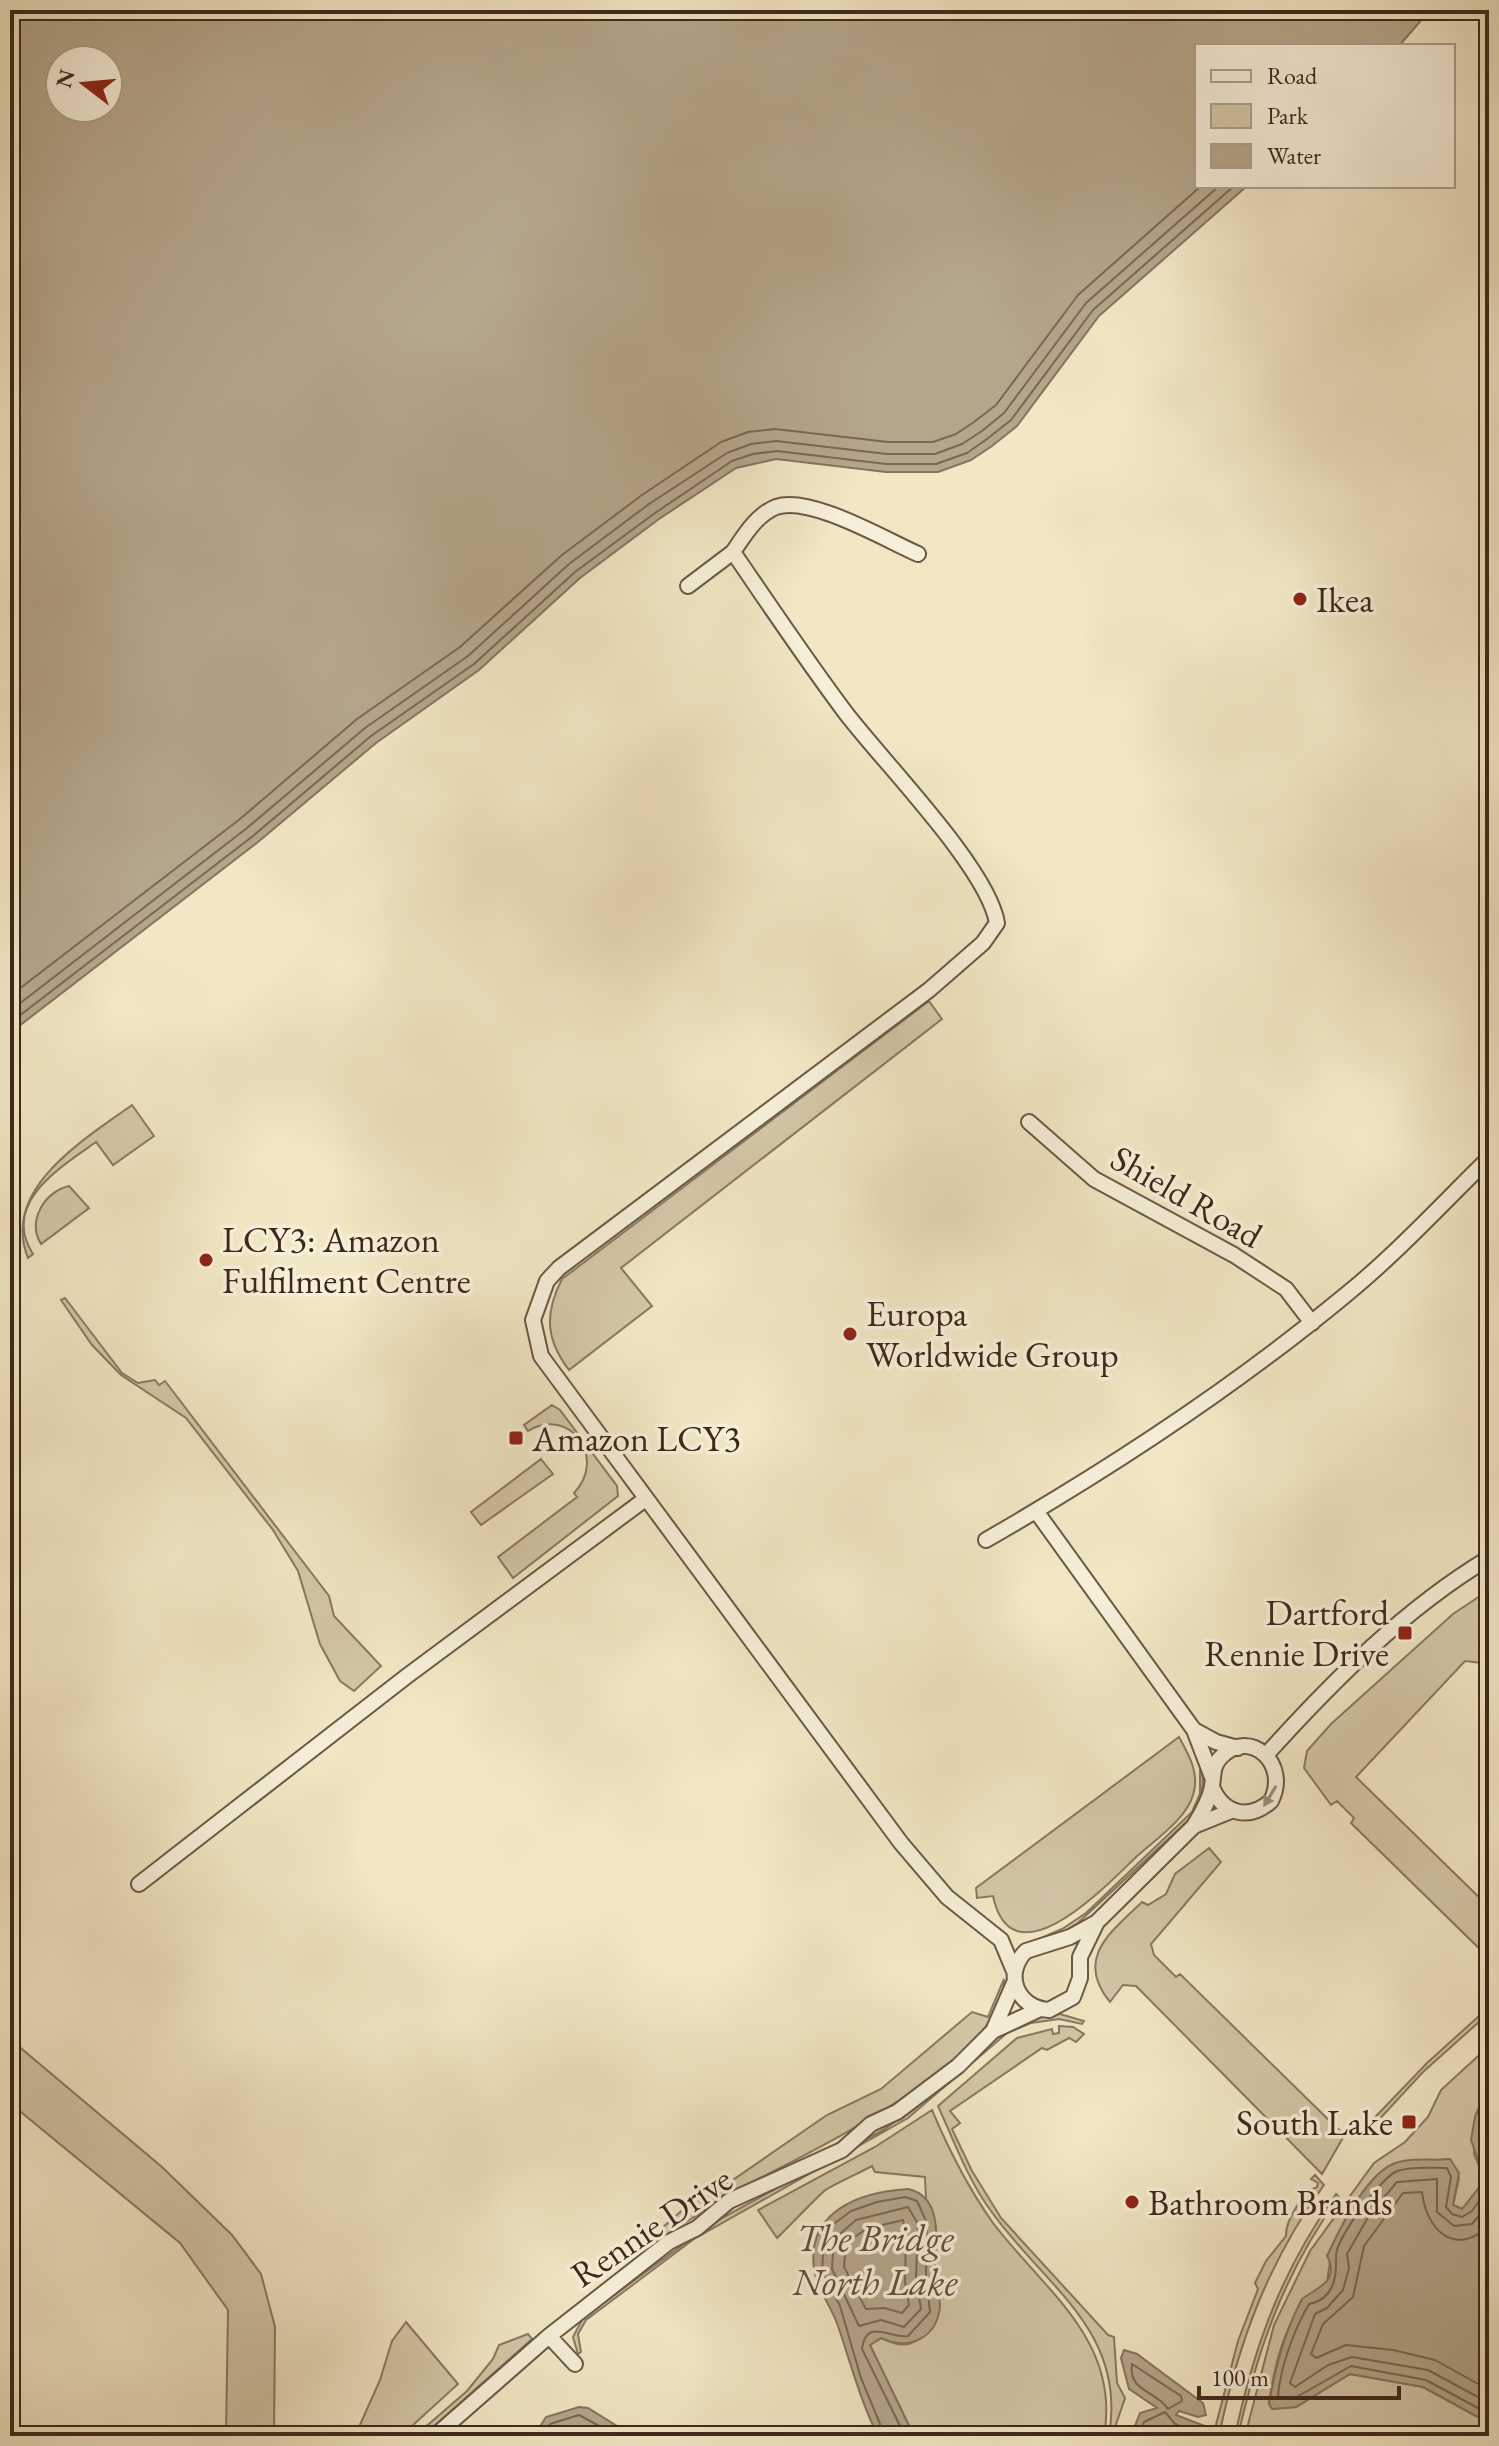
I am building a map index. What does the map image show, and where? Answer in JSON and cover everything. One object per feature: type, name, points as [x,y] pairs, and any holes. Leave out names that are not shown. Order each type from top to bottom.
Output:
[{"type":"street","points":[[688,586],[733,552],[753,523],[776,507],[799,506],[843,520],[918,554]]},
{"type":"street","points":[[733,552],[845,713],[954,846],[994,903],[997,923],[983,943],[929,990],[589,1243],[547,1281],[533,1320],[541,1356],[644,1500],[901,1843],[947,1897],[1001,1940],[1023,2000],[1040,2009]]},
{"type":"street","name":"Shield Road","points":[[1029,1122],[1094,1179],[1222,1248],[1286,1289],[1312,1323]]},
{"type":"street","points":[[986,1540],[1174,1425],[1312,1323],[1351,1291],[1489,1158]]},
{"type":"street","points":[[139,1884],[407,1676],[644,1500]]},
{"type":"street","points":[[1036,1511],[1194,1730],[1212,1782],[1223,1805],[1231,1811]]},
{"type":"street","points":[[1194,1730],[1216,1742],[1238,1748],[1248,1747],[1266,1755],[1328,1687],[1421,1606],[1489,1558]]},
{"type":"street","name":"Rennie Drive","points":[[1194,1826],[1220,1758],[1238,1748]]},
{"type":"street","name":"Rennie Drive","points":[[435,2436],[549,2336],[669,2242],[697,2228],[729,2201],[842,2150],[871,2124],[897,2112],[958,2066],[993,2031],[1040,2009],[1059,2008],[1073,1997],[1080,1978],[1079,1968],[1085,1944],[1097,1922],[1194,1826],[1231,1811],[1253,1812],[1271,1801],[1278,1777],[1266,1755]]},
{"type":"street","name":"Rennie Drive","points":[[993,2031],[1021,1956],[1033,1946],[1052,1944],[1097,1922]]},
{"type":"street","points":[[995,1934],[1033,1946]]},
{"type":"street","points":[[1052,1944],[1069,1952],[1079,1968]]},
{"type":"street","points":[[549,2336],[575,2364]]},
{"type":"green space","points":[[929,1001],[942,1019],[621,1268],[652,1306],[569,1370],[556,1348],[550,1326],[552,1304],[562,1279]]},
{"type":"green space","points":[[132,1105],[154,1136],[113,1165],[96,1142],[52,1175],[29,1203],[52,1168]]},
{"type":"green space","points":[[69,1186],[89,1208],[41,1244],[36,1226],[40,1209],[52,1194]]},
{"type":"green space","points":[[24,1222],[25,1236],[33,1254],[28,1258],[23,1233]]},
{"type":"green space","points":[[65,1298],[122,1373],[138,1383],[155,1380],[159,1385],[165,1381],[329,1596],[334,1616],[381,1666],[354,1691],[340,1681],[320,1644],[298,1571],[273,1530],[186,1418],[121,1375],[92,1345],[61,1300]]},
{"type":"green space","points":[[552,1405],[560,1410],[617,1486],[618,1496],[513,1578],[498,1557],[577,1497],[574,1493],[587,1465],[585,1451],[570,1430],[557,1425],[543,1425],[528,1431],[524,1425]]},
{"type":"green space","points":[[541,1459],[553,1474],[481,1525],[471,1512]]},
{"type":"green space","points":[[1489,1590],[1489,1657],[1482,1663],[1465,1661],[1356,1777],[1489,1907],[1489,1958],[1351,1823],[1354,1818],[1337,1801],[1331,1805],[1304,1768],[1307,1751],[1331,1724],[1453,1614]]},
{"type":"green space","points":[[1179,1737],[1190,1758],[1195,1780],[1193,1795],[1184,1813],[1082,1906],[1039,1931],[1019,1932],[1003,1921],[993,1896],[977,1898],[976,1888]]},
{"type":"green space","points":[[1200,1761],[1202,1789],[1193,1816],[1078,1923],[1062,1933],[1039,1939],[1086,1913],[1192,1812],[1200,1794]]},
{"type":"green space","points":[[1209,1848],[1221,1862],[1151,1944],[1154,1955],[1176,1977],[1180,1974],[1342,2133],[1344,2136],[1322,2174],[1136,1986],[1123,1985],[1110,2002],[1095,1972],[1101,1947],[1119,1924],[1142,1902],[1148,1905],[1166,1894],[1175,1874]]},
{"type":"green space","points":[[1004,1979],[996,2011],[972,2042],[938,2073],[851,2130],[738,2190],[665,2236],[662,2228],[698,2196],[724,2186],[827,2115],[881,2089],[972,2012],[988,2017]]},
{"type":"green space","points":[[1489,2007],[1489,2013],[1423,2072],[1363,2137],[1359,2134],[1427,2063]]},
{"type":"green space","points":[[1060,2014],[1084,2021],[1082,2024],[1059,2019],[1031,2023],[1007,2033],[908,2118],[694,2239],[586,2320],[578,2334],[581,2352],[578,2354],[573,2337],[583,2318],[711,2224],[885,2129],[954,2077],[1003,2031],[1036,2018]]},
{"type":"green space","points":[[1059,2026],[1073,2027],[1084,2034],[1076,2042],[1069,2038],[1047,2050],[1042,2048],[950,2111],[960,2123],[952,2129],[972,2171],[1001,2218],[1108,2335],[1114,2337],[1117,2383],[1125,2398],[1112,2436],[1109,2436],[1111,2399],[1106,2367],[1094,2338],[1077,2312],[991,2211],[975,2186],[938,2106],[1017,2038],[1052,2029],[1053,2034],[1059,2033]]},
{"type":"green space","points":[[10,2039],[162,2167],[232,2235],[261,2274],[275,2327],[274,2436],[226,2436],[228,2310],[180,2243],[10,2103]]},
{"type":"green space","points":[[1489,2046],[1489,2085],[1475,2117],[1474,2154],[1485,2180],[1463,2209],[1453,2205],[1459,2178],[1450,2159],[1393,2164],[1330,2261],[1327,2283],[1313,2293],[1293,2320],[1279,2353],[1269,2404],[1273,2409],[1296,2407],[1350,2374],[1423,2387],[1489,2423],[1489,2436],[1245,2436],[1274,2325],[1310,2251],[1374,2163],[1405,2142],[1428,2117],[1441,2090]]},
{"type":"green space","points":[[932,2110],[984,2210],[1074,2319],[1090,2345],[1101,2372],[1106,2402],[1104,2436],[914,2436],[870,2345],[882,2338],[903,2345],[911,2343],[923,2333],[940,2307],[934,2275],[936,2227],[926,2200],[925,2177],[875,2172],[872,2166],[823,2192],[777,2238],[758,2210],[875,2147]]},
{"type":"green space","points":[[1315,2175],[1324,2185],[1271,2274],[1246,2336],[1219,2436],[1213,2436],[1238,2341],[1258,2289],[1255,2283],[1266,2261],[1286,2236],[1296,2207],[1317,2187],[1318,2183],[1311,2179]]},
{"type":"green space","points":[[1336,2194],[1339,2197],[1303,2253],[1276,2311],[1238,2436],[1235,2436],[1251,2371],[1272,2310],[1300,2251]]},
{"type":"green space","points":[[406,2322],[458,2384],[401,2436],[355,2436],[380,2380],[392,2341]]},
{"type":"green space","points":[[528,2334],[532,2339],[423,2436],[415,2436],[467,2391],[493,2359],[499,2345]]},
{"type":"water","points":[[10,10],[1430,10],[1401,44],[1195,44],[1195,188],[1245,188],[1099,316],[1017,426],[992,446],[971,460],[938,472],[886,472],[776,459],[736,468],[659,519],[580,578],[479,670],[376,743],[258,842],[10,1033]]},
{"type":"water","points":[[1489,2085],[1489,2423],[1423,2387],[1350,2374],[1296,2407],[1272,2409],[1269,2404],[1277,2363],[1296,2312],[1302,2299],[1329,2278],[1331,2272],[1327,2256],[1354,2205],[1373,2180],[1383,2170],[1400,2162],[1450,2159],[1459,2173],[1453,2205],[1462,2209],[1485,2180],[1471,2140],[1475,2117]]},
{"type":"water","name":"The Bridge North Lake","points":[[908,2189],[920,2194],[933,2213],[936,2225],[934,2280],[940,2306],[933,2327],[920,2339],[901,2343],[881,2338],[870,2345],[914,2436],[878,2436],[835,2319],[818,2283],[814,2249],[819,2232],[840,2208],[872,2195]]},
{"type":"water","points":[[1124,2350],[1137,2354],[1203,2403],[1206,2415],[1198,2417],[1179,2411],[1176,2415],[1205,2426],[1213,2436],[1131,2436],[1140,2413],[1157,2408],[1129,2389],[1121,2358]]},
{"type":"water","points":[[579,2407],[588,2408],[633,2436],[534,2436],[546,2417]]},
{"type":"place","name":"Ikea","points":[[1300,599]]},
{"type":"place","name":"LCY3: Amazon Fulfilment Centre","points":[[206,1260]]},
{"type":"place","name":"Europa Worldwide Group","points":[[850,1334]]},
{"type":"place","name":"Amazon LCY3","points":[[516,1438]]},
{"type":"place","name":"Dartford Rennie Drive","points":[[1405,1633]]},
{"type":"place","name":"South Lake","points":[[1409,2122]]},
{"type":"place","name":"Bathroom Brands","points":[[1132,2202]]}]
